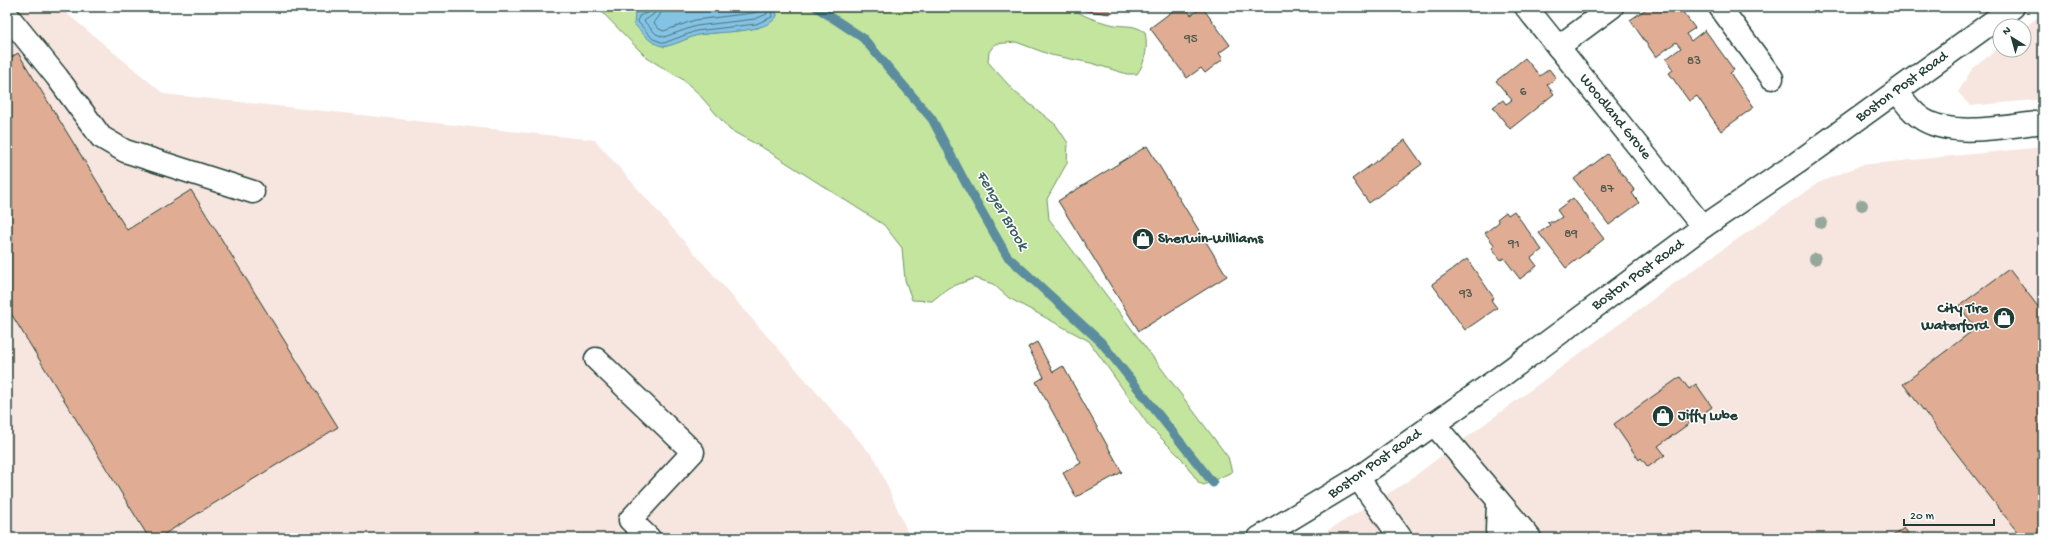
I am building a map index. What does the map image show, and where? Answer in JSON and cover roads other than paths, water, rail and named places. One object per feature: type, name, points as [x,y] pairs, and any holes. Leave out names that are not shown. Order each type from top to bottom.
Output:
[{"type":"main road","name":"Woodland Grove","points":[[1526,7],[1703,228]]},
{"type":"main road","points":[[1558,47],[1612,7]]},
{"type":"main road","points":[[1720,7],[1772,78]]},
{"type":"main road","name":"Boston Post Road","points":[[1259,538],[1358,478],[1433,423],[1499,378],[1703,228],[1897,92],[2013,7]]},
{"type":"main road","points":[[7,15],[57,77],[101,137],[125,151],[253,192]]},
{"type":"main road","points":[[1897,92],[1911,110],[1925,121],[1943,127],[1962,130],[2043,122]]},
{"type":"main road","points":[[596,359],[694,452],[630,520],[649,538]]},
{"type":"main road","points":[[1433,423],[1498,502],[1530,538]]},
{"type":"main road","points":[[1358,478],[1401,538]]},
{"type":"main road","points":[[1498,502],[1497,531],[1503,538]]},
{"type":"water","points":[[651,7],[775,7],[777,16],[772,22],[753,29],[698,35],[670,45],[662,46],[653,43],[634,24],[635,13]]},
{"type":"waterway","name":"Fenger Brook","points":[[816,7],[863,38],[932,119],[965,182],[1007,256],[1101,342],[1213,483]]},
{"type":"place","name":"Sherwin-Williams","points":[[1143,239]]},
{"type":"place","name":"City Tire Waterford","points":[[2004,318]]},
{"type":"place","name":"Jiffy Lube","points":[[1663,416]]}]
